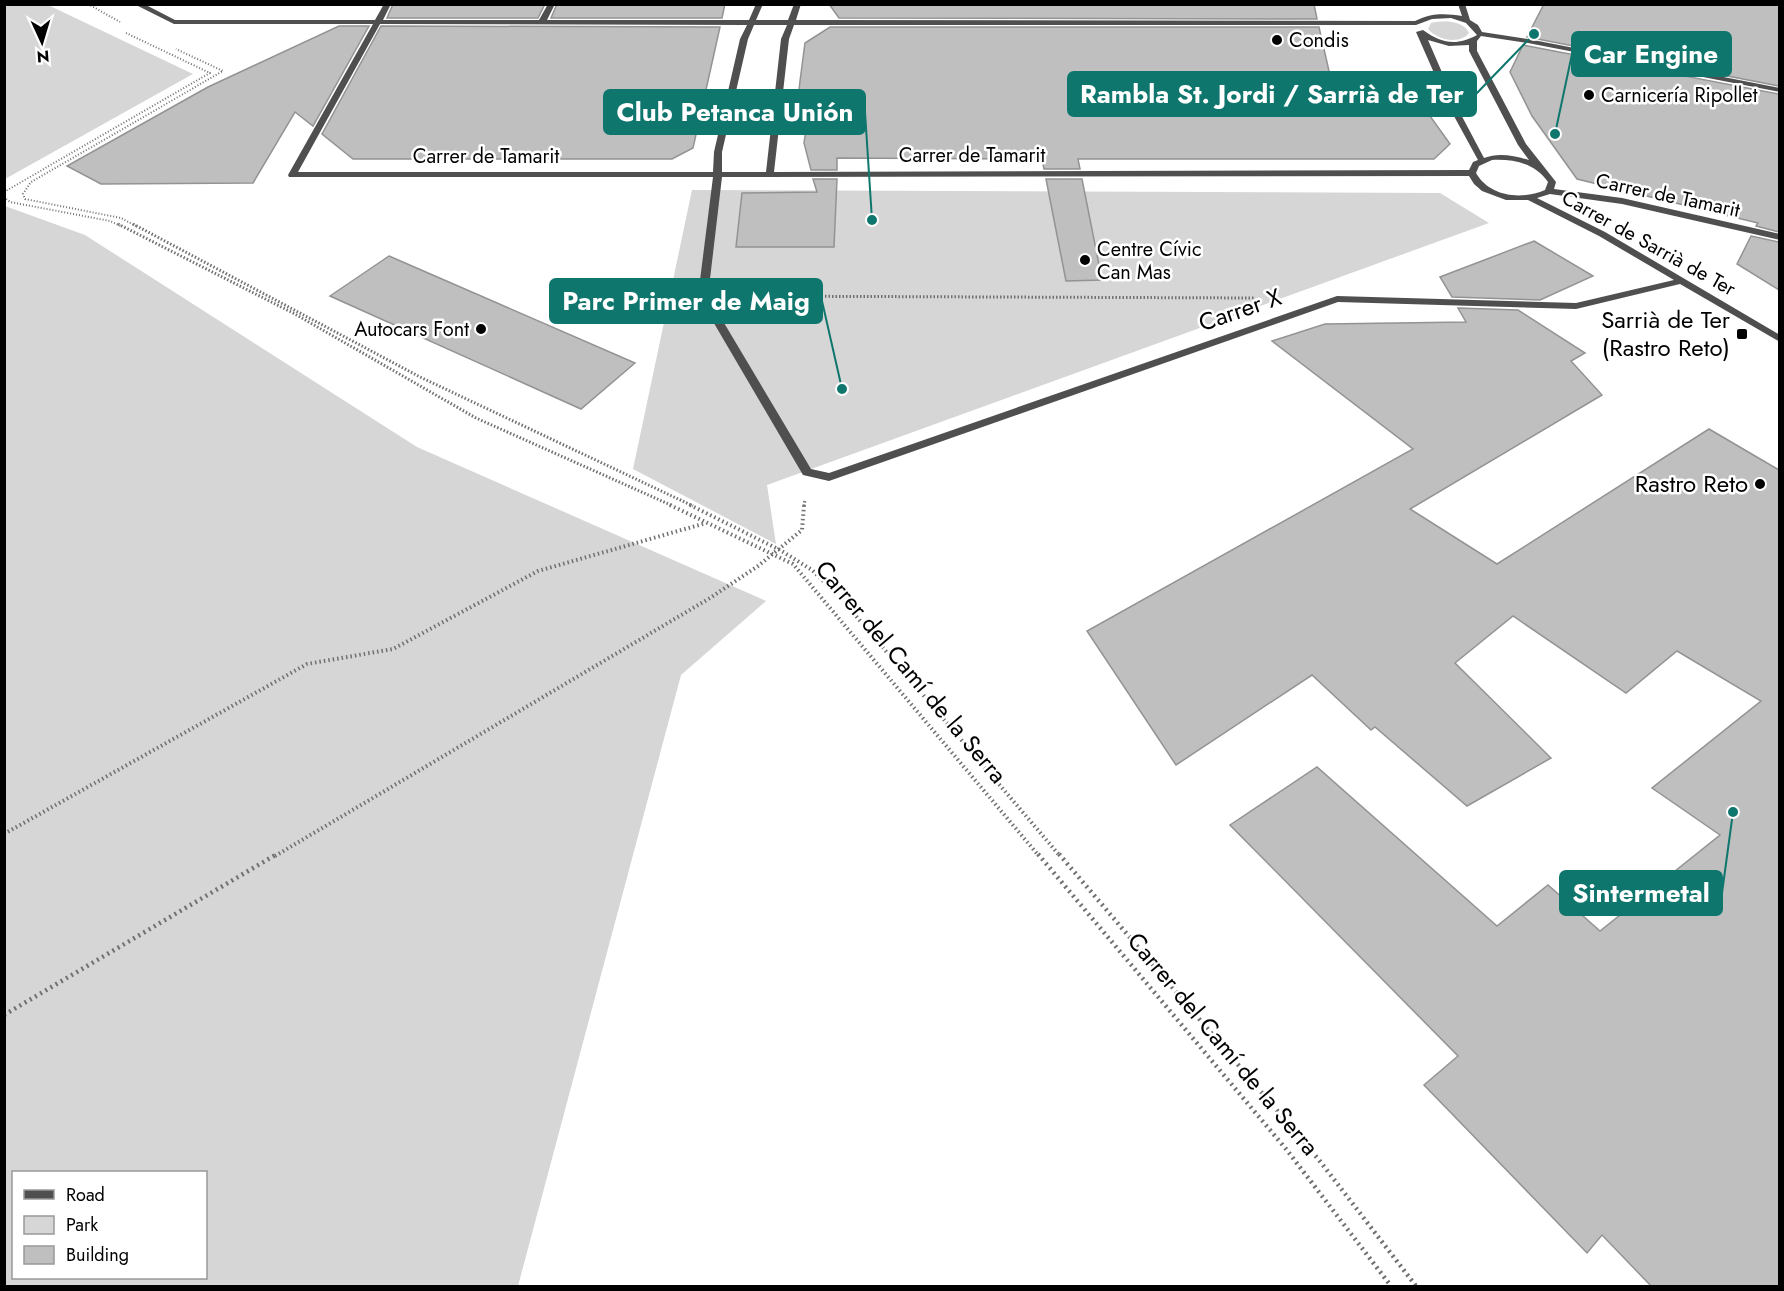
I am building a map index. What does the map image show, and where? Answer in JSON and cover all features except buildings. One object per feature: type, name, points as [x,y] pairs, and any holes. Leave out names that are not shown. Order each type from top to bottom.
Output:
[{"type":"street","points":[[137,4],[174,22],[1416,24],[1424,15],[1467,21]]},
{"type":"street","points":[[378,22],[388,4]]},
{"type":"street","points":[[542,22],[552,4]]},
{"type":"street","points":[[760,4],[742,50],[718,152],[703,296],[807,472]]},
{"type":"street","points":[[770,173],[785,39],[798,4]]},
{"type":"street","points":[[1461,4],[1467,21],[1480,34],[1528,41],[1779,90]]},
{"type":"street","name":"Carrer de Tamarit","points":[[378,22],[292,175],[1472,173]]},
{"type":"street","points":[[1416,24],[1453,107],[1482,161]]},
{"type":"street","points":[[1421,33],[1446,43],[1473,41],[1480,34]]},
{"type":"street","name":"Carrer de Sarrià de Ter","points":[[1473,41],[1473,51],[1517,135],[1539,168],[1550,177],[1552,186],[1550,191]]},
{"type":"street","points":[[1539,168],[1511,158],[1482,161],[1473,168],[1472,173],[1474,180],[1491,192],[1504,196],[1530,198],[1550,191]]},
{"type":"street","name":"Carrer de Tamarit","points":[[1550,191],[1622,201],[1779,237]]},
{"type":"street","name":"Carrer de Sarrià de Ter","points":[[1530,198],[1602,234],[1779,339]]},
{"type":"street","name":"Carrer X","points":[[807,472],[829,477],[1337,299],[1576,306],[1682,281]]},
{"type":"path","points":[[88,4],[127,26]]},
{"type":"path","points":[[136,31],[162,43]]},
{"type":"path","points":[[4,192],[210,73],[126,33]]},
{"type":"path","points":[[172,48],[223,71],[31,182],[23,194],[25,199],[121,218],[420,376],[673,496],[780,550],[812,570],[846,605],[1319,1160],[1416,1287]]},
{"type":"path","name":"Carrer del Camí de la Serra","points":[[4,197],[10,202],[110,221],[136,232],[293,313],[476,418],[793,564],[1286,1149],[1391,1287]]},
{"type":"path","points":[[703,296],[1265,298]]},
{"type":"path","points":[[4,1015],[614,657],[780,550],[801,530],[807,472]]},
{"type":"path","points":[[4,834],[307,664],[393,649],[538,571],[707,523]]},
{"type":"green space","points":[[5,4],[48,5],[193,74],[5,179]]},
{"type":"green space","points":[[1431,23],[1459,24],[1469,33],[1460,39],[1448,40],[1428,29]]},
{"type":"green space","points":[[692,190],[1440,193],[1489,223],[767,485],[776,544],[633,469]]},
{"type":"green space","points":[[5,206],[85,235],[417,447],[766,601],[681,675],[518,1286],[5,1286]]},
{"type":"place","name":"Rambla St. Jordi / Sarrià de Ter","points":[[1534,34]]},
{"type":"place","name":"Condis","points":[[1277,40]]},
{"type":"place","name":"Carnicería Ripollet","points":[[1589,95]]},
{"type":"place","name":"Car Engine","points":[[1555,134]]},
{"type":"place","name":"Club Petanca Unión","points":[[872,220]]},
{"type":"place","name":"Centre Cívic Can Mas","points":[[1085,260]]},
{"type":"place","name":"Autocars Font","points":[[481,329]]},
{"type":"place","name":"Sarrià de Ter (Rastro Reto)","points":[[1742,334]]},
{"type":"place","name":"Parc Primer de Maig","points":[[842,389]]},
{"type":"place","name":"Rastro Reto","points":[[1760,484]]},
{"type":"place","name":"Sintermetal","points":[[1733,812]]}]
